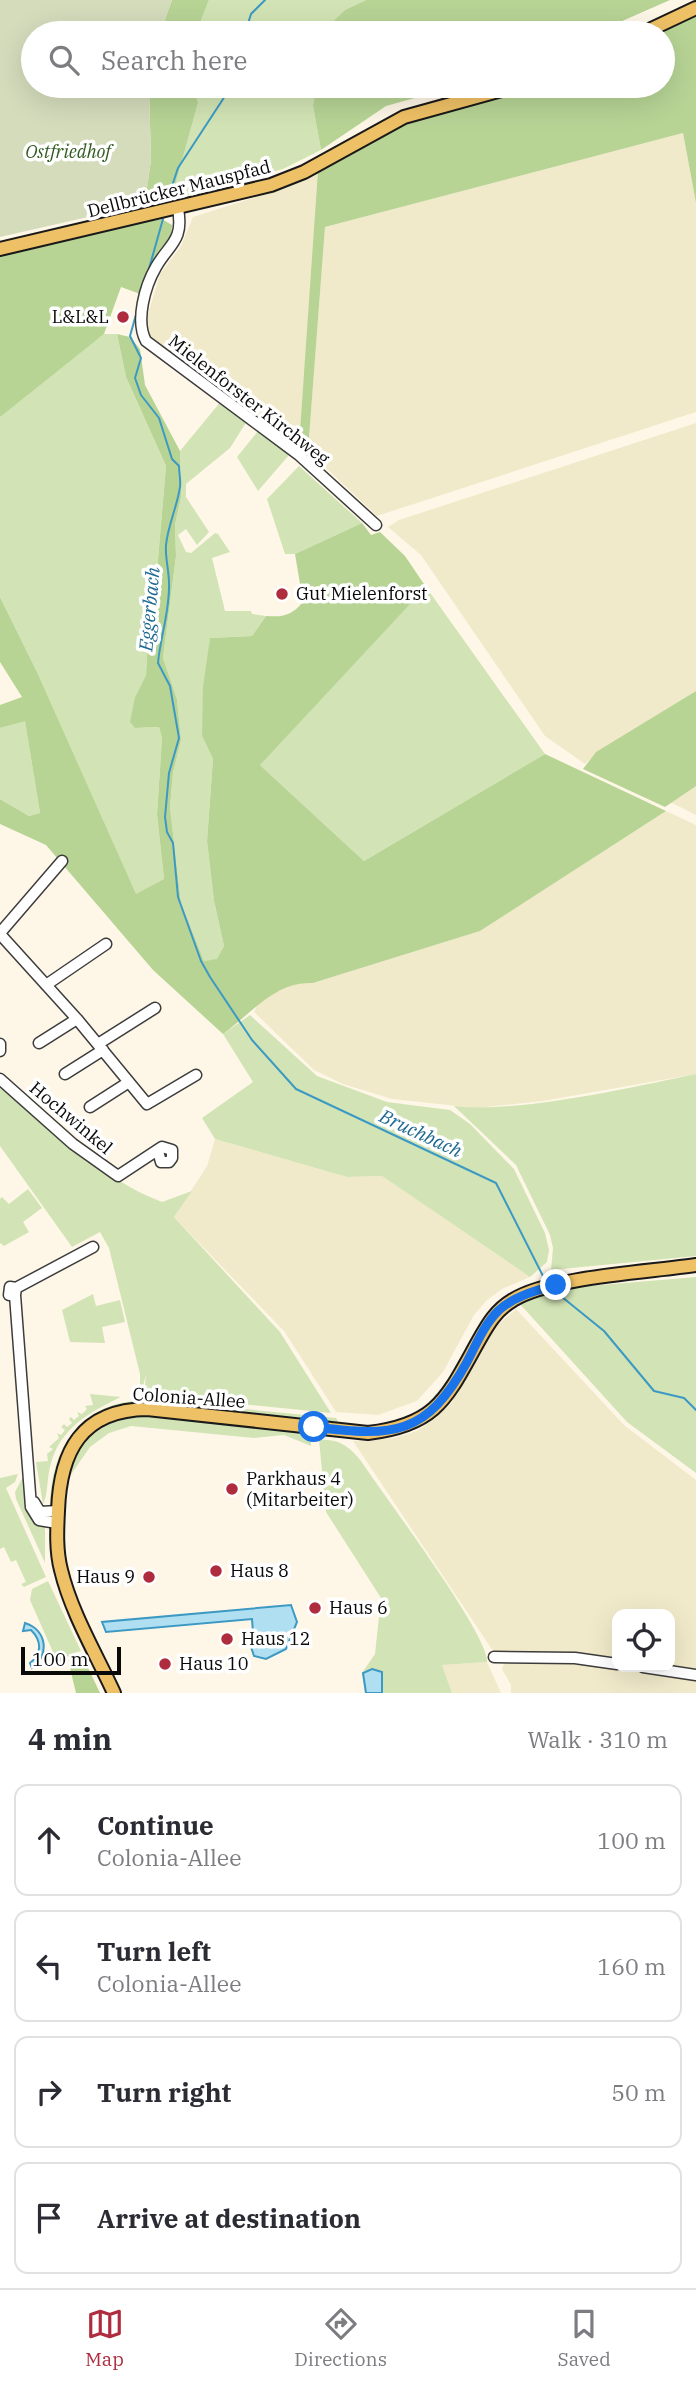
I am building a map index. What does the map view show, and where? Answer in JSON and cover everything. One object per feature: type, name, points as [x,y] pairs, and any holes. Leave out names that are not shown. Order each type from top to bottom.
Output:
[{"type":"main road","points":[[668,21],[696,8]]},
{"type":"main road","name":"Dellbrücker Mauspfad","points":[[0,249],[178,209],[293,177],[416,112],[470,98]]},
{"type":"main road","name":"Colonia-Allee","points":[[114,1693],[61,1570],[58,1517],[62,1465],[69,1452],[93,1425],[122,1411],[167,1411],[368,1433],[414,1424],[449,1394],[489,1321],[512,1300],[556,1285],[696,1265]]},
{"type":"street","name":"Mielenforster Kirchweg","points":[[178,209],[177,240],[154,270],[145,299],[141,319],[146,341],[299,454],[376,526]]},
{"type":"street","points":[[62,861],[0,933],[4,948],[46,985],[147,1104],[196,1075]]},
{"type":"street","points":[[46,985],[106,944]]},
{"type":"street","points":[[65,1074],[155,1008]]},
{"type":"street","points":[[39,1043],[77,1019]]},
{"type":"street","points":[[0,1044],[0,1051]]},
{"type":"street","name":"Hochwinkel","points":[[0,1079],[73,1144],[118,1176],[158,1151]]},
{"type":"street","points":[[90,1107],[130,1082]]},
{"type":"street","points":[[58,1517],[48,1523],[34,1516],[10,1292],[93,1247]]},
{"type":"street","points":[[494,1657],[575,1658],[612,1663]]},
{"type":"street","points":[[675,1672],[696,1675]]},
{"type":"shaded area","points":[[683,133],[696,203],[696,412],[377,516],[308,451],[325,227]]},
{"type":"shaded area","points":[[318,171],[299,445],[157,343],[150,335],[146,321],[160,274],[181,246],[193,217],[288,187]]},
{"type":"shaded area","points":[[696,423],[696,691],[597,752],[585,764],[545,736],[421,555],[388,527],[399,520]]},
{"type":"shaded area","points":[[696,786],[696,815],[670,802],[690,789]]},
{"type":"shaded area","points":[[666,811],[696,825],[696,1074],[543,1101],[476,1108],[392,1099],[343,1084],[314,1070],[254,1012],[258,1004],[276,992],[299,983],[313,983],[480,931]]},
{"type":"shaded area","points":[[215,1139],[347,1177],[382,1176],[530,1277],[502,1289],[486,1301],[474,1315],[443,1372],[417,1401],[378,1415],[336,1412],[284,1331],[174,1217],[207,1166]]},
{"type":"shaded area","points":[[516,1309],[624,1425],[696,1480],[696,1673],[675,1668],[675,1609],[612,1609],[612,1661],[495,1654],[353,1441],[394,1438],[417,1431],[436,1418],[452,1402],[493,1329]]},
{"type":"shaded area","points":[[566,1660],[612,1667],[612,1672],[648,1672],[696,1679],[696,1693],[511,1693],[511,1685],[502,1669],[505,1661]]},
{"type":"shaded area","points":[[487,1662],[501,1693],[452,1693],[442,1665]]},
{"type":"green space","name":"Ostfriedhof","points":[[0,0],[172,0],[164,21],[21,21],[21,98],[149,98],[151,160],[145,204],[0,237]]},
{"type":"green space","points":[[172,0],[209,0],[201,21],[164,21]]},
{"type":"green space","points":[[209,0],[366,0],[345,10],[334,21],[201,20]]},
{"type":"green space","points":[[366,0],[670,0],[622,21],[334,21],[345,10]]},
{"type":"green space","points":[[696,12],[696,203],[683,133],[325,227],[308,451],[299,445],[318,171],[417,117],[484,98],[675,98],[675,21]]},
{"type":"green space","points":[[149,98],[197,98],[198,103],[171,200],[144,207],[151,160]]},
{"type":"green space","points":[[197,98],[314,98],[321,150],[283,169],[171,200],[198,103]]},
{"type":"green space","points":[[314,98],[415,98],[386,106],[321,150]]},
{"type":"green space","points":[[162,219],[172,225],[171,242],[143,295],[121,287],[104,334],[0,417],[0,256],[77,235]]},
{"type":"green space","points":[[104,334],[117,334],[126,377],[166,466],[157,571],[159,604],[148,642],[146,675],[135,697],[135,728],[159,727],[162,738],[157,814],[164,879],[136,895],[38,674],[0,597],[0,417],[10,406]]},
{"type":"green space","points":[[117,334],[130,337],[140,349],[145,385],[180,451],[181,497],[175,525],[176,556],[163,658],[177,699],[181,740],[173,773],[170,807],[181,903],[204,961],[217,959],[224,946],[214,901],[207,841],[213,759],[202,736],[203,687],[210,638],[252,636],[266,616],[282,616],[295,610],[303,602],[295,554],[362,523],[371,535],[380,532],[405,556],[426,587],[260,765],[364,861],[545,754],[666,811],[480,931],[313,983],[287,987],[264,1000],[223,1034],[153,970],[46,845],[0,824],[0,799],[29,816],[40,813],[25,721],[0,728],[0,705],[22,697],[0,662],[0,597],[38,674],[136,894],[164,879],[157,814],[162,738],[159,727],[135,728],[130,722],[135,697],[146,675],[148,642],[159,604],[157,571],[166,466],[126,377]]},
{"type":"green space","points":[[222,400],[247,421],[230,448],[186,484],[186,497],[209,532],[197,545],[186,529],[178,535],[186,552],[191,553],[215,533],[218,534],[230,552],[212,558],[225,611],[251,611],[252,614],[266,616],[252,636],[210,638],[202,736],[213,759],[207,841],[214,901],[224,946],[217,960],[204,961],[181,903],[170,807],[173,773],[181,740],[177,699],[163,658],[176,556],[175,525],[181,497],[180,451]]},
{"type":"green space","points":[[258,431],[289,455],[258,491],[237,457]]},
{"type":"green space","points":[[299,466],[362,523],[295,554],[285,554],[267,499]]},
{"type":"green space","points":[[426,587],[545,754],[364,861],[259,764]]},
{"type":"green space","points":[[696,691],[696,786],[665,807],[583,769],[596,752]]},
{"type":"green space","points":[[25,720],[40,813],[29,816],[0,799],[0,728]]},
{"type":"green space","points":[[250,1015],[317,1076],[387,1102],[450,1110],[470,1124],[514,1169],[545,1233],[549,1250],[547,1262],[530,1277],[382,1176],[347,1177],[215,1139],[202,1118],[253,1082],[223,1034]]},
{"type":"green space","points":[[696,1074],[696,1256],[551,1270],[553,1248],[550,1235],[516,1165],[454,1106],[543,1103]]},
{"type":"green space","points":[[0,1088],[97,1166],[140,1192],[162,1202],[192,1191],[174,1217],[280,1332],[331,1413],[144,1394],[146,1375],[140,1397],[140,1374],[109,1248],[100,1232],[72,1247],[0,1146]]},
{"type":"green space","points":[[28,1189],[42,1208],[23,1222],[29,1232],[4,1246],[0,1243],[0,1199],[2,1197],[9,1204]]},
{"type":"green space","points":[[696,1277],[696,1473],[627,1422],[519,1303],[554,1289]]},
{"type":"green space","points":[[93,1294],[96,1306],[120,1300],[125,1322],[102,1327],[105,1343],[70,1342],[62,1310]]},
{"type":"green space","points":[[90,1394],[121,1397],[87,1415],[68,1432],[54,1453],[43,1504],[36,1462],[48,1461],[47,1454],[53,1449],[49,1447],[59,1438],[57,1433],[61,1435],[65,1430],[61,1427],[72,1423],[69,1419],[71,1417],[74,1420],[79,1416],[77,1412],[82,1414],[87,1409],[85,1406],[93,1405]]},
{"type":"green space","points":[[154,1400],[336,1418],[340,1425],[115,1409],[77,1442],[60,1463],[55,1500],[50,1510],[56,1465],[75,1430],[108,1407],[129,1401]]},
{"type":"green space","points":[[138,1412],[306,1430],[311,1435],[311,1446],[284,1435],[254,1438],[131,1426],[109,1433],[90,1447],[70,1476],[64,1501],[68,1469],[84,1439],[105,1423]]},
{"type":"green space","points":[[319,1440],[338,1442],[357,1456],[472,1624],[487,1662],[442,1665],[452,1693],[365,1693],[362,1673],[375,1654],[381,1598],[326,1512]]},
{"type":"green space","points":[[18,1474],[15,1482],[6,1488],[46,1577],[24,1587],[21,1584],[26,1582],[16,1560],[11,1562],[4,1547],[0,1549],[0,1478]]},
{"type":"green space","points":[[24,1475],[45,1524],[45,1563],[16,1499],[15,1492]]},
{"type":"green space","points":[[48,1581],[81,1651],[70,1654],[60,1668],[30,1600],[32,1589]]},
{"type":"green space","points":[[83,1657],[100,1693],[76,1693],[69,1664]]},
{"type":"water","points":[[291,1605],[297,1622],[286,1649],[266,1659],[254,1656],[251,1647],[254,1646],[252,1619],[106,1632],[102,1622]]},
{"type":"water","points":[[25,1623],[38,1631],[44,1643],[42,1656],[32,1668],[30,1663],[37,1656],[39,1643],[31,1630],[23,1631]]},
{"type":"water","points":[[372,1669],[382,1672],[382,1693],[366,1693],[363,1673]]},
{"type":"waterway","name":"Eggerbach","points":[[249,21],[251,14],[265,0]]},
{"type":"waterway","name":"Eggerbach","points":[[169,195],[178,168],[224,98]]},
{"type":"waterway","name":"Eggerbach","points":[[163,219],[130,336],[141,358],[135,378],[141,395],[159,418],[172,459],[179,466],[180,487],[166,545],[169,593],[158,663],[170,686],[179,738],[169,773],[165,817],[167,832],[173,843],[178,897],[201,961],[252,1040],[296,1089],[496,1183],[545,1280]]},
{"type":"waterway","name":"Bruchbach","points":[[562,1297],[604,1331],[654,1391],[684,1398],[696,1410]]},
{"type":"place","name":"L&L&L","points":[[123,317]]},
{"type":"place","name":"Gut Mielenforst","points":[[282,594]]},
{"type":"place","name":"Parkhaus 4 (Mitarbeiter)","points":[[232,1489]]},
{"type":"place","name":"Haus 8","points":[[216,1571]]},
{"type":"place","name":"Haus 9","points":[[149,1577]]},
{"type":"place","name":"Haus 6","points":[[315,1608]]},
{"type":"place","name":"Haus 12","points":[[227,1639]]},
{"type":"place","name":"Haus 10","points":[[165,1664]]},
{"type":"route","points":[[314,1427],[368,1433],[391,1431],[414,1424],[449,1394],[489,1321],[499,1310],[523,1295],[556,1285]]}]
